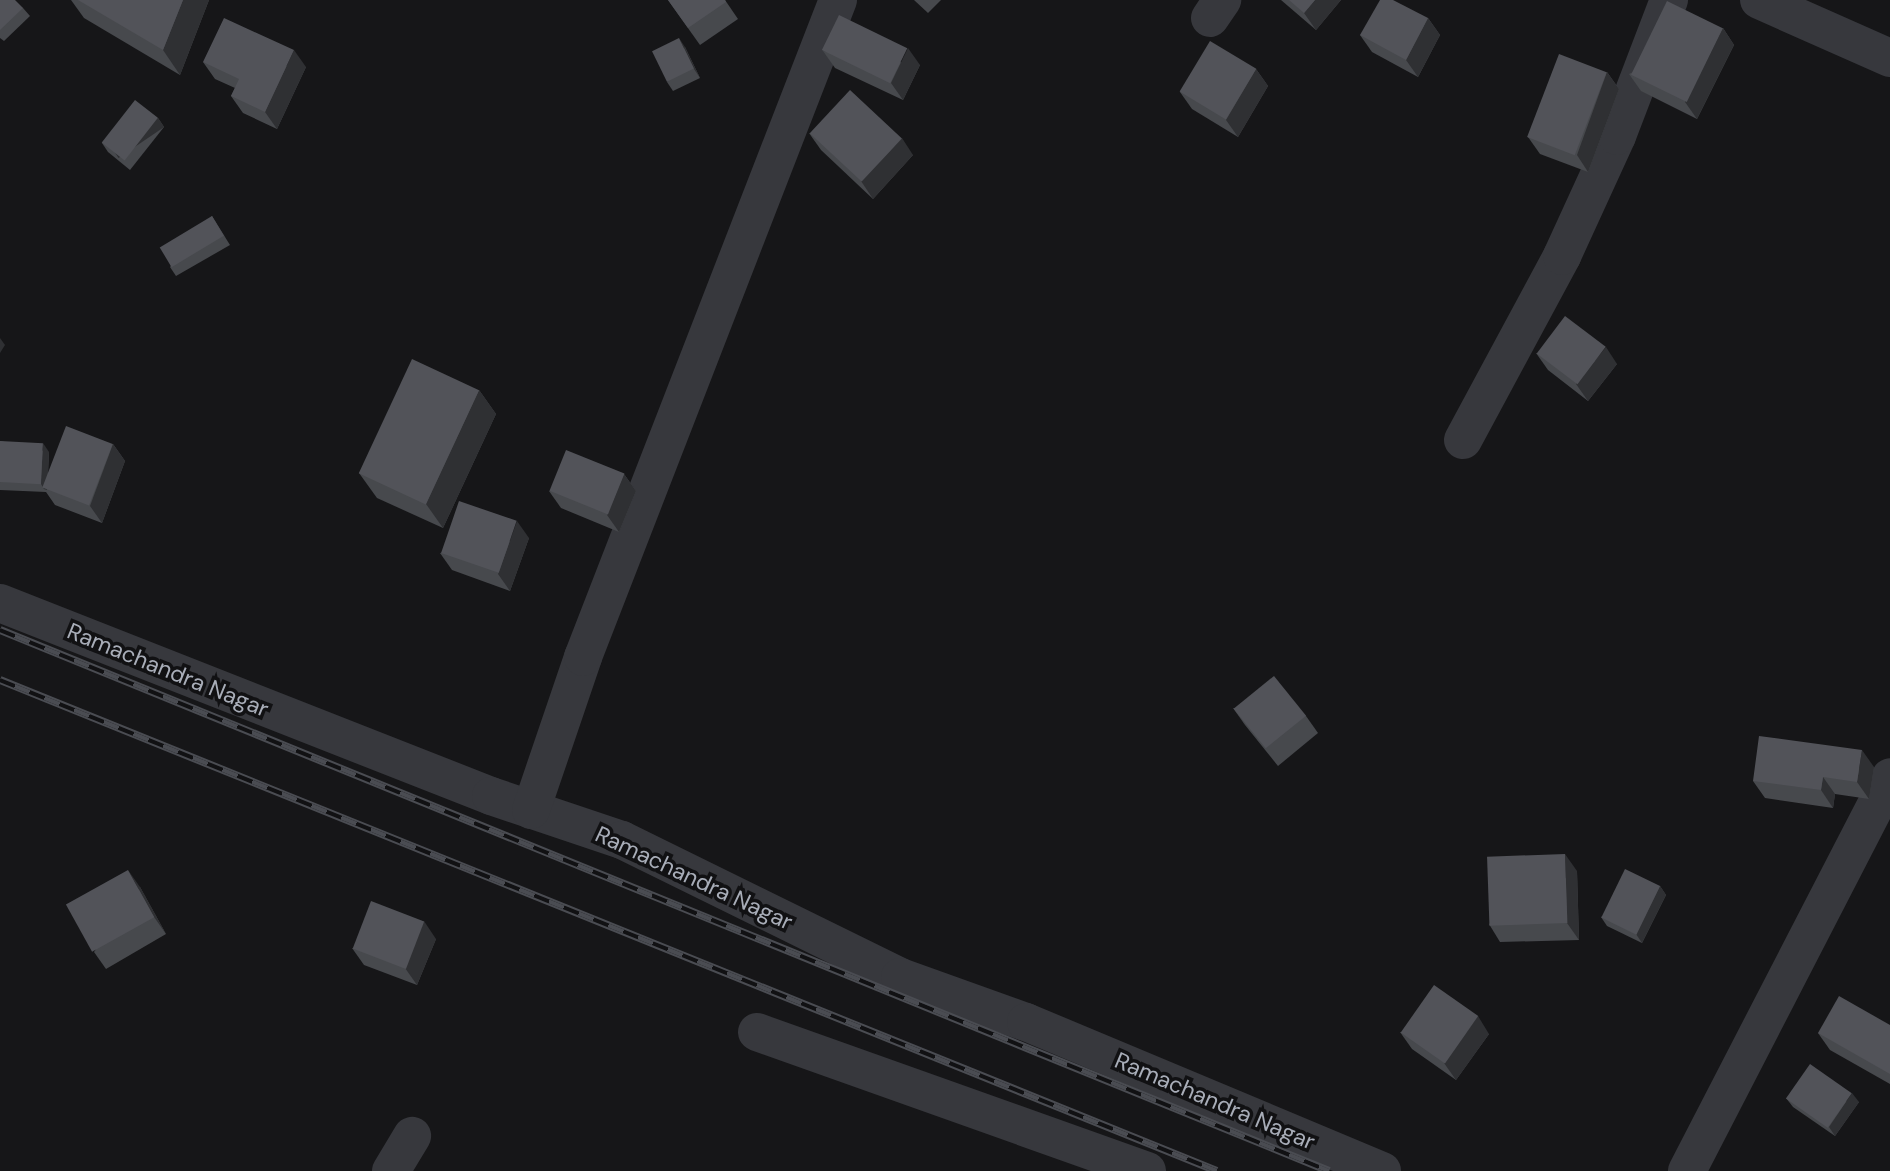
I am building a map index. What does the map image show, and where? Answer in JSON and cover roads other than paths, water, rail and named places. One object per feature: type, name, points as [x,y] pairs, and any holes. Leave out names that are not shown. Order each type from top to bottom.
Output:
[{"type":"street","points":[[531,810],[583,657],[838,0]]},
{"type":"street","points":[[1463,440],[1562,256],[1617,136],[1669,0]]},
{"type":"street","points":[[1759,0],[1890,58]]},
{"type":"street","name":"Ramachandra Nagar","points":[[0,603],[531,810],[622,840],[900,977],[1063,1037],[1382,1171]]},
{"type":"street","points":[[1687,1171],[1890,777]]},
{"type":"street","points":[[757,1032],[1147,1171]]},
{"type":"street","points":[[391,1171],[412,1136]]},
{"type":"railway","points":[[0,630],[1329,1171]]},
{"type":"railway","points":[[0,680],[1217,1171]]}]
